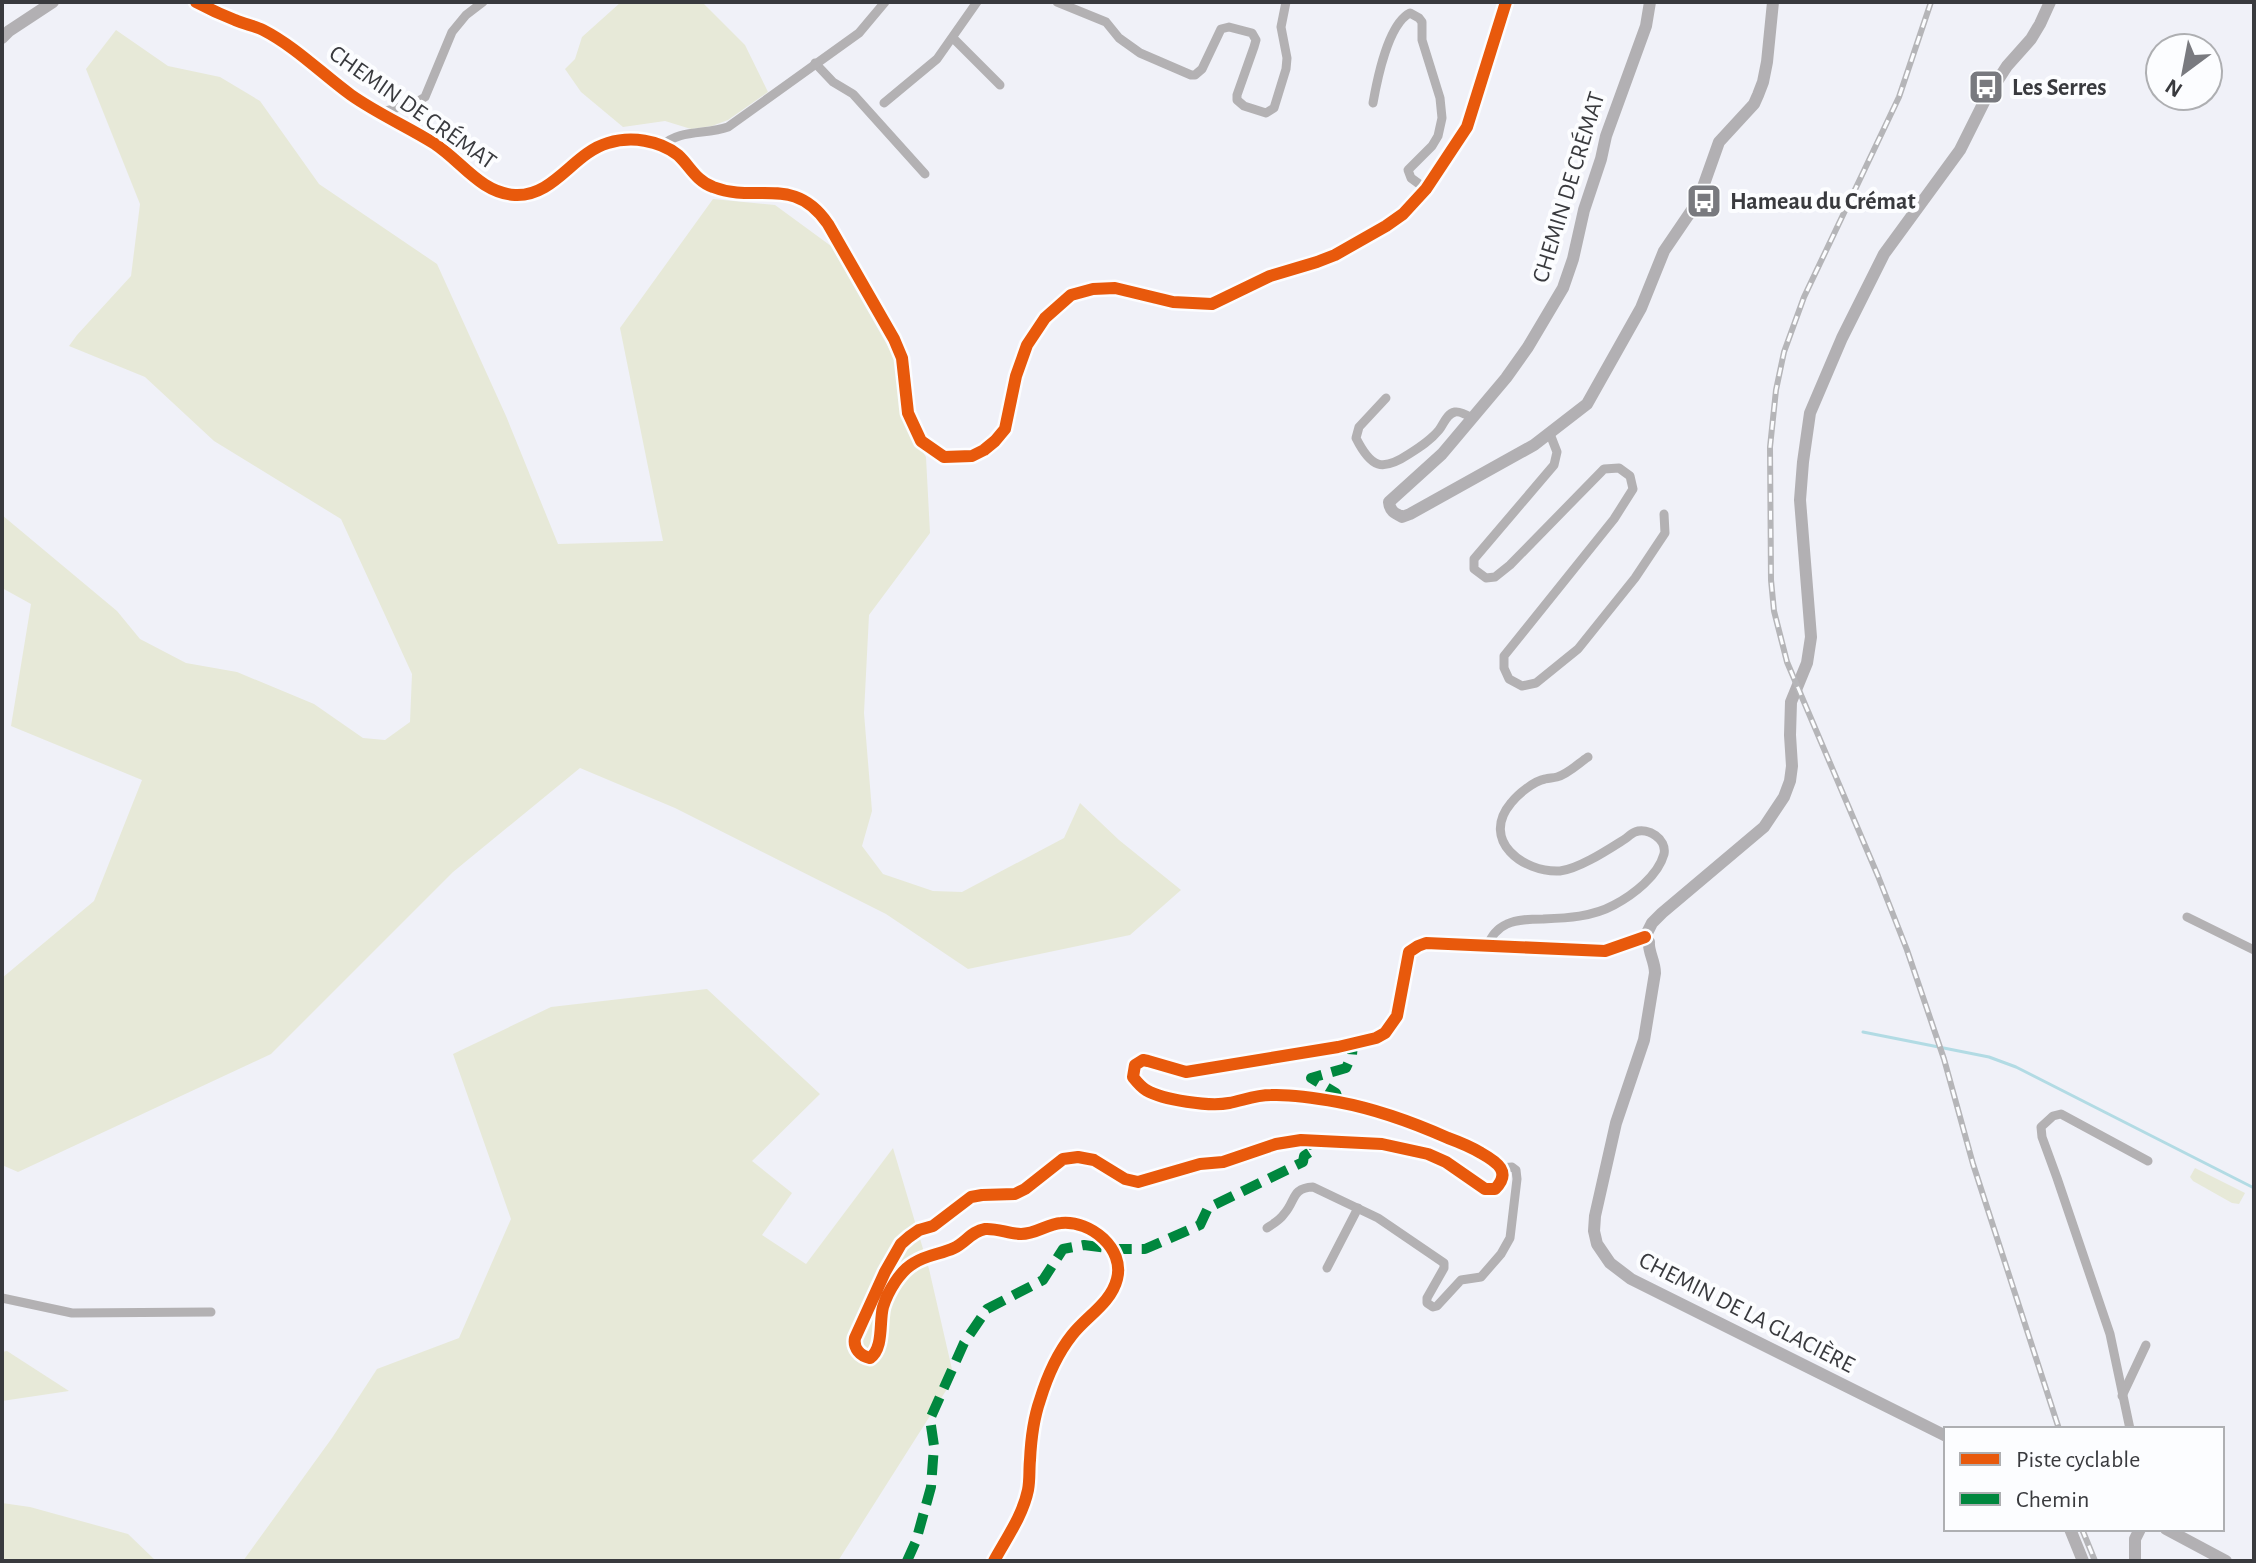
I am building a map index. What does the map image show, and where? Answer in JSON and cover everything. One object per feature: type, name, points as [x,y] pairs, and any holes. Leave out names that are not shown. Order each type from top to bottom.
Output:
[{"type":"street","points":[[2,38],[53,2]]},
{"type":"street","name":"CHEMIN DE CRÉMAT","points":[[196,2],[233,20],[262,29],[295,50],[351,95],[434,144],[493,190],[519,196],[543,189],[582,156],[609,143],[642,140],[662,146]]},
{"type":"street","points":[[378,113],[415,103],[425,97],[452,32],[483,2]]},
{"type":"street","points":[[885,2],[859,33],[728,127],[714,132],[683,135],[666,141],[662,146],[676,154],[697,178],[716,189],[783,193],[803,200],[821,214],[885,322],[902,358],[908,413],[914,429],[921,441],[933,451],[954,458],[972,456],[984,450],[1005,429],[1016,376],[1027,345],[1045,318],[1071,295],[1093,289],[1115,288],[1173,302],[1212,304],[1270,276],[1317,262],[1358,243],[1394,220],[1426,189],[1472,117],[1506,2]]},
{"type":"street","points":[[884,103],[937,59],[977,2]]},
{"type":"street","points":[[1057,2],[1106,22],[1119,38],[1140,53],[1191,75],[1202,69],[1221,29],[1229,27],[1252,33],[1256,40],[1237,100],[1244,106],[1266,113],[1274,108],[1286,69],[1281,27],[1286,2]]},
{"type":"street","name":"CHEMIN DE CRÉMAT","points":[[1650,2],[1646,26],[1623,85],[1563,288],[1528,347],[1472,418],[1442,454],[1389,502],[1394,514],[1402,517],[1410,514],[1550,434],[1587,404],[1649,291],[1664,251],[1698,201],[1716,148],[1754,104],[1767,62],[1773,2]]},
{"type":"street","points":[[994,1561],[1028,1491],[1032,1426],[1051,1370],[1070,1336],[1112,1292],[1117,1279],[1118,1260],[1107,1241],[1070,1223],[1022,1234],[979,1231],[953,1249],[914,1263],[903,1272],[883,1306],[877,1351],[870,1358],[864,1357],[855,1347],[855,1338],[901,1244],[919,1230],[933,1226],[971,1197],[1015,1194],[1063,1159],[1078,1157],[1094,1160],[1125,1179],[1138,1182],[1301,1140],[1382,1144],[1410,1149],[1446,1162],[1485,1189],[1495,1189],[1501,1183],[1501,1168],[1478,1151],[1407,1120],[1339,1102],[1285,1095],[1253,1096],[1221,1104],[1170,1098],[1141,1086],[1133,1077],[1135,1065],[1143,1060],[1186,1072],[1376,1038],[1385,1033],[1397,1016],[1407,957],[1413,949],[1426,943],[1605,951],[1643,942],[1652,923],[1662,913],[1764,827],[1784,797],[1790,781],[1791,702],[1807,663],[1811,637],[1800,500],[1810,413],[1842,338],[1884,254],[1960,150],[1985,100],[2007,66],[2031,39],[2050,2]]},
{"type":"street","points":[[1373,103],[1382,61],[1393,37],[1403,17],[1410,13],[1415,15],[1422,22],[1422,40],[1442,111],[1438,136],[1408,170],[1411,178],[1426,189]]},
{"type":"street","points":[[953,38],[1000,85]]},
{"type":"street","points":[[815,63],[833,82],[853,94],[925,174]]},
{"type":"street","points":[[1386,398],[1359,427],[1356,438],[1376,464],[1383,466],[1395,464],[1424,444],[1452,413],[1457,411],[1472,418]]},
{"type":"street","points":[[1550,434],[1557,452],[1554,465],[1474,559],[1474,569],[1486,578],[1495,577],[1510,565],[1604,469],[1619,468],[1630,476],[1633,489],[1614,519],[1504,656],[1504,668],[1509,679],[1522,686],[1536,683],[1578,649],[1635,578],[1665,533],[1664,514]]},
{"type":"street","points":[[1487,946],[1493,934],[1510,922],[1571,918],[1614,906],[1651,877],[1661,860],[1662,842],[1652,833],[1644,831],[1637,831],[1603,853],[1564,871],[1541,871],[1523,864],[1509,852],[1501,837],[1501,824],[1512,801],[1542,779],[1558,777],[1588,757]]},
{"type":"street","points":[[2187,917],[2254,950]]},
{"type":"street","name":"CHEMIN DE LA GLACIÈRE","points":[[1643,942],[1655,965],[1655,973],[1644,1040],[1616,1123],[1595,1216],[1597,1244],[1610,1263],[1631,1279],[1944,1435]]},
{"type":"street","points":[[2130,1427],[2110,1334],[2041,1127],[2047,1120],[2061,1114],[2148,1161]]},
{"type":"street","points":[[1267,1228],[1286,1213],[1296,1193],[1313,1187],[1403,1233],[1442,1260],[1444,1268],[1427,1298],[1427,1303],[1437,1306],[1461,1280],[1481,1277],[1510,1238],[1516,1170],[1512,1167],[1501,1168]]},
{"type":"street","points":[[1327,1268],[1358,1208]]},
{"type":"street","points":[[2,1298],[72,1313],[211,1312]]},
{"type":"street","points":[[2122,1396],[2146,1345]]},
{"type":"street","points":[[2071,1531],[2083,1561]]},
{"type":"street","points":[[2135,1561],[2135,1539],[2139,1531]]},
{"type":"street","points":[[2170,1531],[2226,1561]]},
{"type":"green space","points":[[621,2],[706,2],[704,4],[745,45],[768,92],[728,120],[712,126],[691,129],[665,121],[623,127],[581,92],[565,69],[575,59],[582,37]]},
{"type":"green space","points":[[116,30],[168,66],[220,77],[260,101],[319,184],[437,264],[506,416],[558,544],[663,541],[620,328],[713,199],[775,205],[831,246],[894,357],[902,419],[926,457],[930,533],[869,615],[864,713],[872,811],[862,846],[883,874],[933,891],[962,892],[1064,838],[1080,803],[1119,840],[1181,890],[1130,935],[968,969],[886,914],[675,808],[580,768],[453,872],[271,1054],[18,1172],[2,1165],[2,978],[94,901],[142,780],[11,726],[31,604],[2,588],[2,515],[117,611],[140,639],[186,663],[237,672],[314,704],[363,738],[385,740],[410,722],[412,674],[341,519],[214,441],[145,377],[69,346],[131,276],[140,204],[86,69]]},
{"type":"green space","points":[[707,989],[820,1094],[752,1161],[792,1193],[762,1235],[806,1264],[893,1148],[929,1269],[954,1378],[838,1561],[243,1561],[332,1438],[377,1369],[459,1338],[511,1219],[453,1054],[551,1007]]},
{"type":"green space","points":[[2195,1168],[2245,1193],[2239,1204],[2193,1181],[2190,1177]]},
{"type":"green space","points":[[7,1351],[69,1391],[2,1401],[2,1352]]},
{"type":"green space","points":[[2,1503],[30,1507],[128,1534],[156,1561],[2,1561]]},
{"type":"waterway","points":[[1863,1032],[1989,1057],[2016,1067],[2254,1188]]},
{"type":"railway","points":[[1931,2],[1899,97],[1804,297],[1784,352],[1770,447],[1771,580],[1774,611],[1787,662],[1907,950],[2058,1427]]},
{"type":"railway","points":[[2083,1531],[2095,1561]]},
{"type":"marked path","points":[[1339,1102],[1336,1093],[1311,1078],[1346,1068],[1353,1043]]},
{"type":"marked path","points":[[907,1561],[931,1487],[934,1446],[930,1419],[964,1343],[987,1309],[1043,1280],[1063,1249],[1084,1245],[1145,1249],[1200,1225],[1208,1208],[1303,1162],[1304,1156],[1310,1152],[1306,1146],[1314,1143]]},
{"type":"cycle path","points":[[196,2],[275,37],[351,95],[435,144],[472,176],[503,193],[529,194],[552,182],[596,148],[617,141],[635,140],[670,150],[702,181],[713,187],[745,193],[788,195],[802,200],[828,224],[894,339],[902,358],[908,413],[921,441],[944,457],[972,456],[984,450],[1005,429],[1016,376],[1027,345],[1045,318],[1071,295],[1093,289],[1115,288],[1173,302],[1212,304],[1270,276],[1335,255],[1403,214],[1426,189],[1467,127],[1506,2]]},
{"type":"cycle path","points":[[994,1561],[1026,1499],[1034,1422],[1046,1383],[1067,1342],[1114,1288],[1118,1268],[1116,1257],[1111,1247],[1094,1231],[1072,1223],[1021,1234],[980,1230],[954,1248],[919,1260],[899,1276],[883,1307],[877,1348],[870,1358],[866,1357],[856,1348],[855,1338],[901,1244],[919,1230],[933,1226],[971,1197],[1015,1194],[1063,1159],[1078,1157],[1094,1160],[1125,1179],[1138,1182],[1301,1140],[1382,1144],[1428,1154],[1446,1162],[1485,1189],[1495,1189],[1502,1173],[1492,1160],[1465,1145],[1394,1117],[1352,1105],[1296,1096],[1266,1095],[1221,1104],[1175,1100],[1142,1087],[1133,1077],[1135,1065],[1143,1060],[1186,1072],[1376,1038],[1385,1033],[1397,1016],[1409,952],[1426,943],[1605,951],[1645,937]]},
{"type":"place","name":"Les Serres","points":[[1986,87]]},
{"type":"place","name":"Hameau du Crémat","points":[[1704,201]]}]
